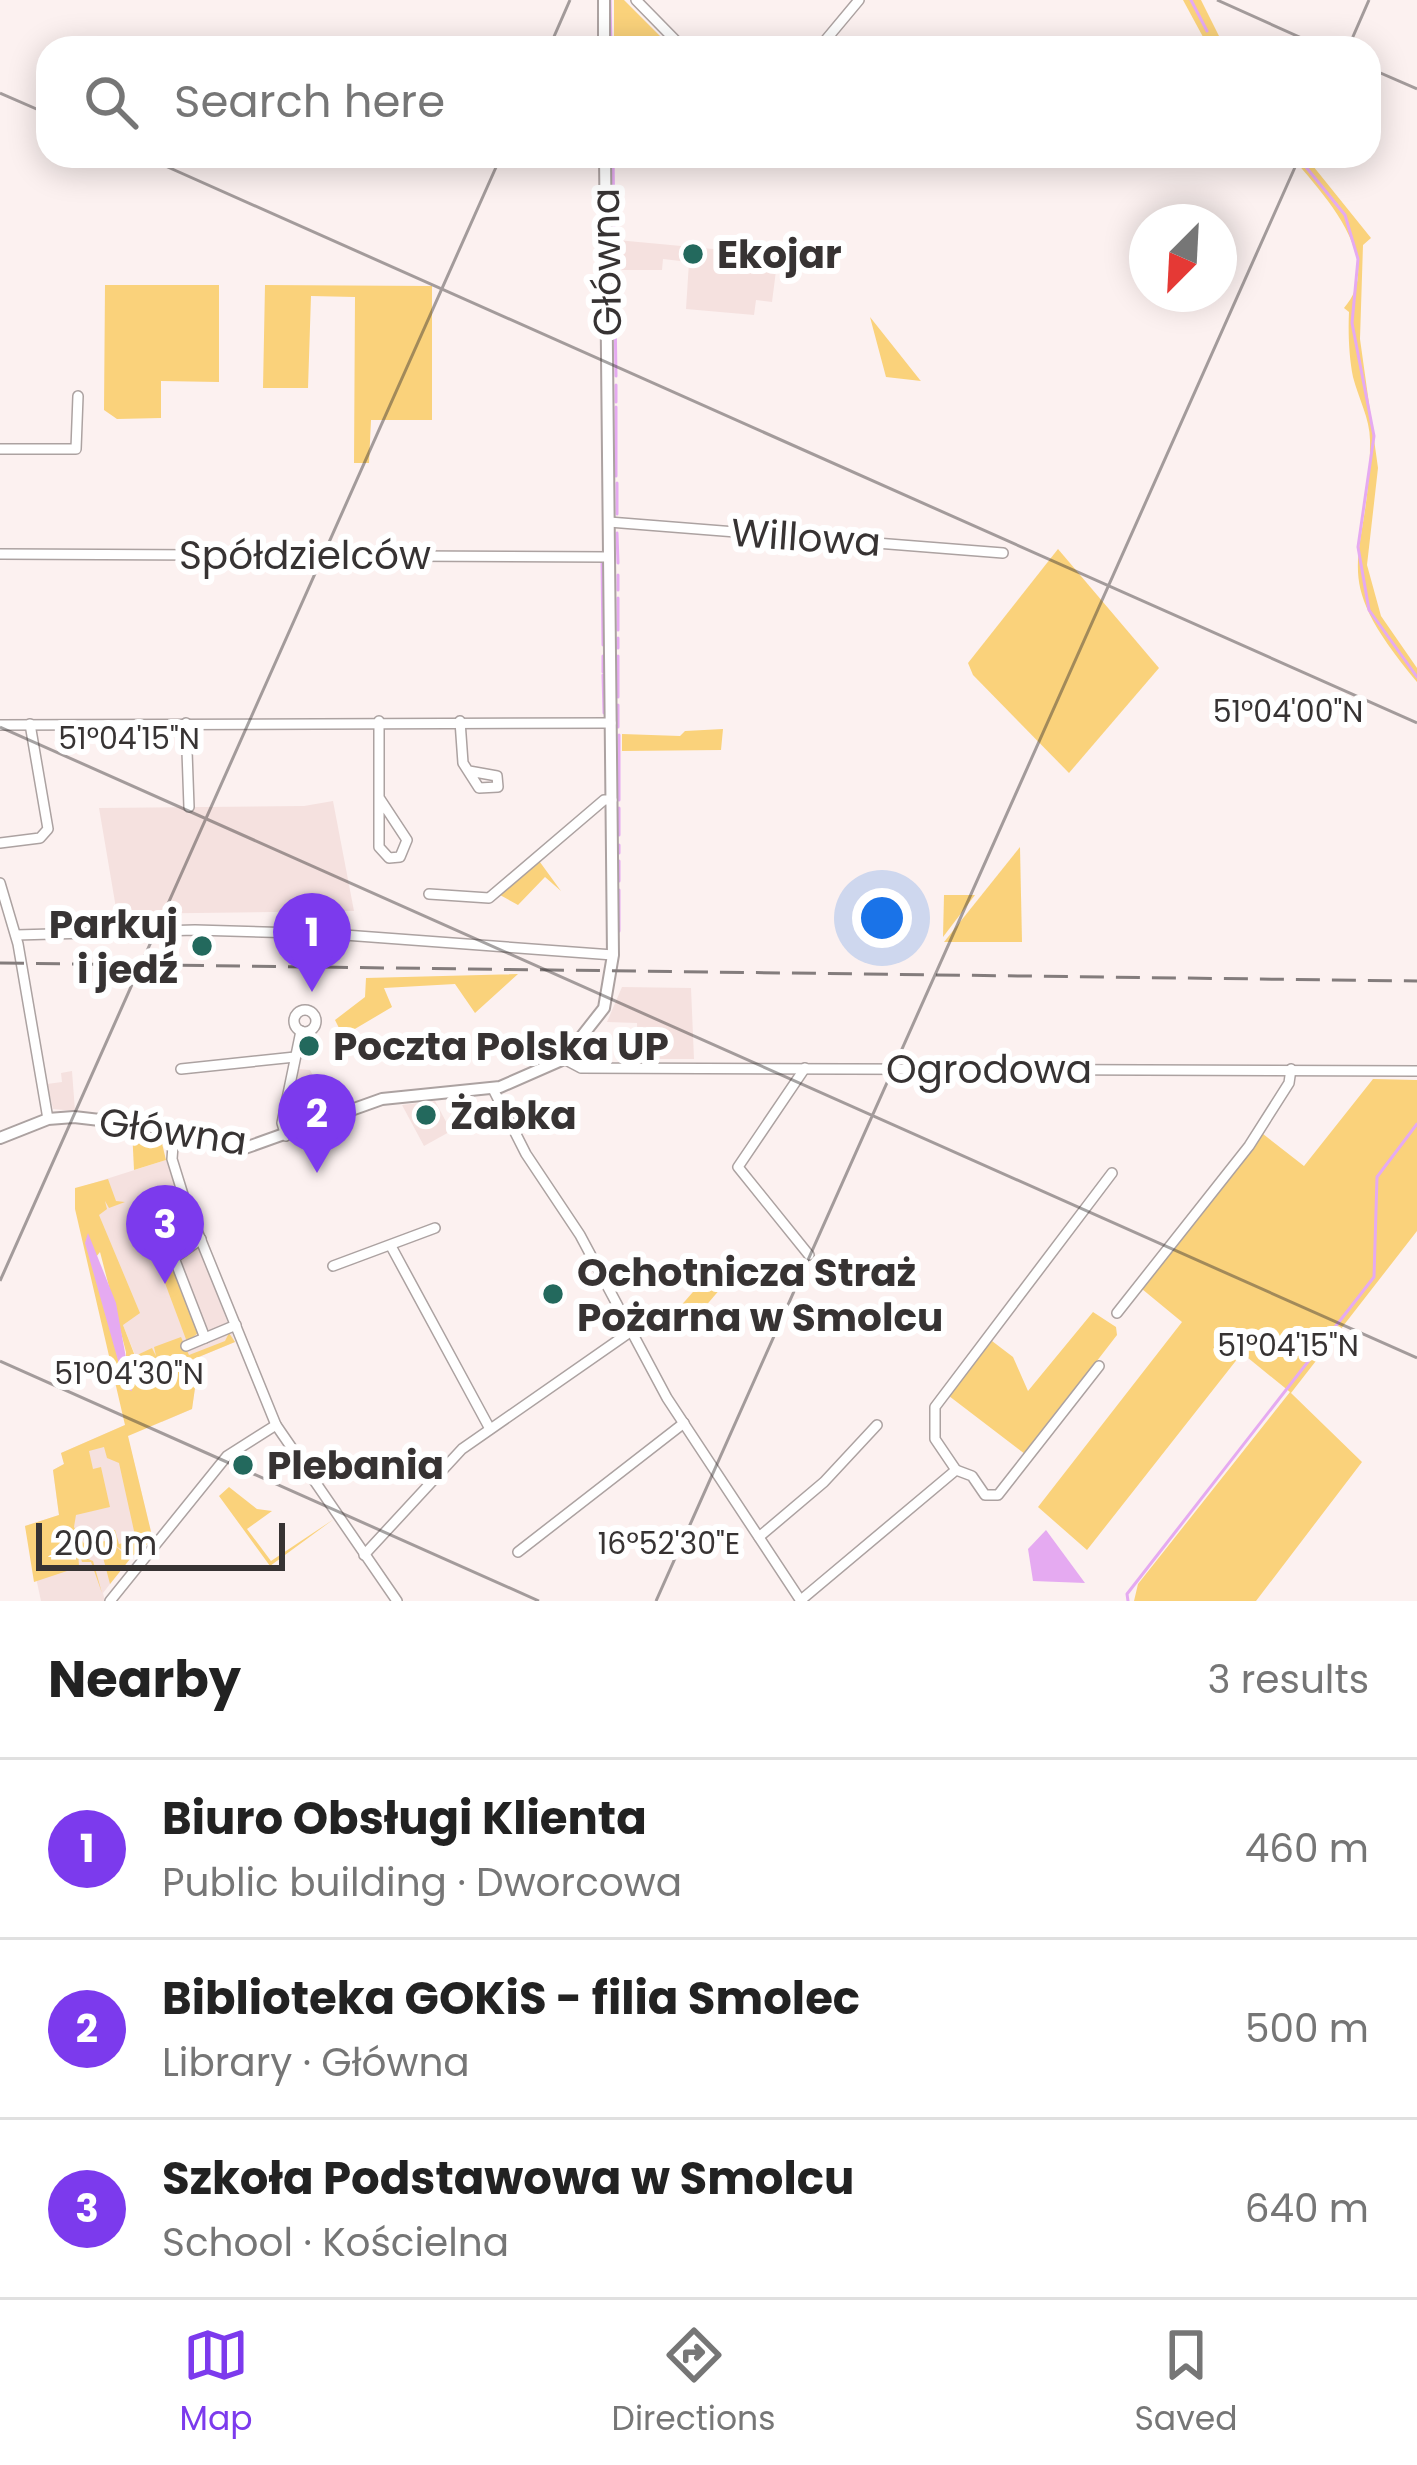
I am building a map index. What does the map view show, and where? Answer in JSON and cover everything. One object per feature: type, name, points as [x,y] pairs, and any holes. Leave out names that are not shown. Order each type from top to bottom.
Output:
[{"type":"street","points":[[604,0],[604,36]]},
{"type":"street","points":[[636,0],[671,36]]},
{"type":"street","points":[[829,36],[859,0]]},
{"type":"street","name":"Główna","points":[[0,1138],[48,1119],[94,1118],[239,1148],[286,1136],[382,1099],[493,1088],[564,1058],[604,1008],[613,955],[605,168]]},
{"type":"street","points":[[0,449],[76,449],[78,396]]},
{"type":"street","name":"Willowa","points":[[609,522],[1003,553]]},
{"type":"street","name":"Spółdzielców","points":[[0,554],[609,557]]},
{"type":"street","points":[[379,721],[379,847],[389,858],[400,857],[407,840],[380,799]]},
{"type":"street","points":[[460,721],[461,753],[469,771]]},
{"type":"street","points":[[186,723],[189,807]]},
{"type":"street","points":[[0,724],[611,723]]},
{"type":"street","points":[[0,843],[47,833],[30,724]]},
{"type":"street","points":[[429,894],[489,898],[604,800],[612,800]]},
{"type":"street","points":[[0,883],[16,935],[48,1119]]},
{"type":"street","points":[[16,935],[153,930],[331,934],[555,955],[613,955]]},
{"type":"street","points":[[286,1136],[282,1123],[301,1031]]},
{"type":"street","points":[[181,1069],[295,1057]]},
{"type":"street","name":"Ogrodowa","points":[[564,1058],[581,1068],[1417,1071]]},
{"type":"street","points":[[805,1068],[739,1167],[809,1255]]},
{"type":"street","points":[[1117,1313],[1249,1146],[1289,1083],[1292,1069]]},
{"type":"street","points":[[493,1088],[526,1154],[580,1235],[684,1423],[801,1600],[956,1470]]},
{"type":"street","points":[[173,1132],[172,1159],[276,1425],[397,1601]]},
{"type":"street","points":[[1099,1366],[998,1496],[986,1495],[972,1476],[956,1470],[935,1439],[935,1407],[1112,1173]]},
{"type":"street","points":[[333,1266],[392,1248],[435,1228]]},
{"type":"street","points":[[201,1239],[174,1258],[205,1338]]},
{"type":"street","points":[[392,1248],[490,1429]]},
{"type":"street","points":[[186,1346],[236,1325]]},
{"type":"street","points":[[364,1555],[444,1467],[490,1429],[630,1332]]},
{"type":"street","points":[[518,1552],[684,1423]]},
{"type":"street","points":[[110,1601],[227,1456],[276,1425]]},
{"type":"street","points":[[759,1537],[824,1482],[877,1425]]},
{"type":"shaded area","points":[[614,0],[624,0],[660,36],[614,36]]},
{"type":"shaded area","points":[[1183,0],[1201,0],[1219,36],[1202,36]]},
{"type":"shaded area","points":[[1301,168],[1315,168],[1371,238],[1363,245],[1360,339],[1378,468],[1367,565],[1381,616],[1417,668],[1417,682],[1387,644],[1360,588],[1370,440],[1353,377],[1349,312],[1344,308],[1355,289],[1358,269],[1354,248],[1332,207]]},
{"type":"shaded area","points":[[617,240],[778,255],[772,302],[756,300],[754,315],[686,309],[689,262],[663,259],[662,270],[617,270]]},
{"type":"shaded area","points":[[105,285],[219,285],[219,382],[161,381],[161,418],[117,419],[104,410]]},
{"type":"shaded area","points":[[265,285],[432,286],[432,420],[371,420],[369,463],[354,463],[355,297],[311,296],[308,388],[263,388]]},
{"type":"shaded area","points":[[870,317],[920,380],[921,381],[886,377]]},
{"type":"shaded area","points":[[1058,549],[1159,668],[1069,773],[973,675],[968,663]]},
{"type":"shaded area","points":[[723,729],[721,750],[622,751],[622,734],[680,736],[685,731]]},
{"type":"shaded area","points":[[333,801],[354,911],[117,914],[99,808],[304,806]]},
{"type":"shaded area","points":[[1020,847],[1022,942],[944,942]]},
{"type":"shaded area","points":[[537,858],[561,891],[545,877],[518,905],[500,895]]},
{"type":"shaded area","points":[[944,895],[975,895],[943,937]]},
{"type":"shaded area","points":[[518,974],[475,1013],[455,984],[384,988],[392,1007],[343,1036],[335,1020],[365,997],[366,978]]},
{"type":"shaded area","points":[[622,987],[691,988],[694,1059],[638,1059],[637,1023],[607,1022]]},
{"type":"shaded area","points":[[298,1069],[310,1070],[332,1110],[300,1122],[291,1104],[298,1098]]},
{"type":"shaded area","points":[[72,1071],[75,1111],[53,1109],[47,1084],[62,1082],[61,1073]]},
{"type":"shaded area","points":[[1373,1079],[1417,1080],[1417,1231],[1291,1393],[1362,1462],[1256,1601],[1134,1601],[1138,1584],[1290,1392],[1242,1353],[1087,1550],[1038,1507],[1182,1322],[1142,1289],[1251,1148],[1258,1130],[1304,1166]]},
{"type":"shaded area","points":[[435,1101],[451,1131],[424,1146],[402,1105]]},
{"type":"shaded area","points":[[132,1129],[160,1135],[166,1160],[134,1170]]},
{"type":"shaded area","points":[[166,1160],[235,1342],[189,1361],[196,1381],[192,1409],[162,1422],[123,1325],[81,1187]]},
{"type":"shaded area","points":[[108,1179],[116,1201],[125,1202],[109,1208],[105,1201],[107,1209],[99,1215],[140,1313],[123,1325],[135,1356],[152,1348],[156,1356],[154,1347],[181,1337],[189,1355],[225,1341],[229,1333],[235,1342],[189,1361],[196,1381],[192,1409],[128,1436],[153,1540],[131,1557],[111,1542],[130,1559],[110,1584],[99,1542],[111,1540],[110,1531],[115,1530],[119,1544],[136,1540],[119,1463],[107,1458],[104,1447],[89,1451],[93,1469],[101,1467],[110,1507],[76,1515],[74,1527],[89,1552],[83,1557],[93,1561],[102,1593],[91,1562],[82,1562],[78,1549],[79,1567],[34,1582],[25,1526],[59,1515],[53,1470],[64,1464],[61,1453],[125,1425],[75,1209],[75,1188]],"holes":[[[100,1252],[126,1352],[126,1388],[92,1262]]]},
{"type":"shaded area","points":[[184,1215],[194,1239],[175,1251],[172,1265],[160,1269],[153,1252],[159,1226]]},
{"type":"shaded area","points":[[88,1233],[116,1303],[132,1391],[126,1389],[85,1243]]},
{"type":"shaded area","points":[[714,1268],[727,1281],[686,1329],[671,1317]]},
{"type":"shaded area","points":[[174,1271],[198,1333],[187,1342],[162,1275]]},
{"type":"shaded area","points":[[1093,1312],[1116,1327],[1117,1335],[1025,1454],[949,1396],[992,1341],[1013,1357],[1028,1391]]},
{"type":"shaded area","points":[[125,1425],[153,1540],[134,1553],[103,1593],[105,1601],[41,1601],[25,1526],[59,1515],[53,1470],[64,1464],[61,1453]]},
{"type":"shaded area","points":[[229,1487],[257,1509],[272,1511],[247,1529],[271,1561],[334,1519],[270,1566],[219,1496]]},
{"type":"shaded area","points":[[1046,1530],[1085,1583],[1033,1581],[1028,1549]]},
{"type":"waterway","points":[[610,0],[611,36]]},
{"type":"waterway","points":[[1191,0],[1207,31]]},
{"type":"waterway","points":[[613,168],[614,232]]},
{"type":"waterway","points":[[1307,168],[1345,215],[1358,259],[1352,323],[1374,436],[1358,547],[1369,610],[1417,677]]},
{"type":"waterway","points":[[614,248],[614,277]]},
{"type":"waterway","points":[[615,283],[615,305]]},
{"type":"waterway","points":[[615,312],[616,376]]},
{"type":"waterway","points":[[616,385],[616,402]]},
{"type":"waterway","points":[[616,407],[616,476]]},
{"type":"waterway","points":[[617,483],[617,514]]},
{"type":"waterway","points":[[617,533],[618,563]]},
{"type":"waterway","points":[[602,562],[603,645]]},
{"type":"waterway","points":[[618,575],[618,590]]},
{"type":"waterway","points":[[618,598],[618,630]]},
{"type":"waterway","points":[[618,638],[618,648]]},
{"type":"waterway","points":[[603,656],[603,672]]},
{"type":"waterway","points":[[618,656],[618,697]]},
{"type":"waterway","points":[[603,675],[604,713]]},
{"type":"waterway","points":[[618,705],[618,727]]},
{"type":"waterway","points":[[619,735],[619,800]]},
{"type":"waterway","points":[[619,808],[619,835]]},
{"type":"waterway","points":[[619,845],[619,853]]},
{"type":"waterway","points":[[619,861],[619,881]]},
{"type":"waterway","points":[[619,890],[619,931]]},
{"type":"waterway","points":[[1128,1601],[1127,1594],[1374,1277],[1377,1177],[1417,1124]]},
{"type":"railway","points":[[0,963],[1417,981]]},
{"type":"place","name":"Ekojar","points":[[693,254]]},
{"type":"place","name":"Parkuj i jedź","points":[[202,946]]},
{"type":"place","name":"Biuro Obsługi Klienta","points":[[312,992]]},
{"type":"place","name":"Poczta Polska UP","points":[[309,1046]]},
{"type":"place","name":"Żabka","points":[[426,1115]]},
{"type":"place","name":"Biblioteka GOKiS - filia Smolec","points":[[317,1173]]},
{"type":"place","name":"Szkoła Podstawowa w Smolcu","points":[[165,1284]]},
{"type":"place","name":"Ochotnicza Straż Pożarna w Smolcu","points":[[553,1294]]},
{"type":"place","name":"Plebania","points":[[243,1465]]}]
